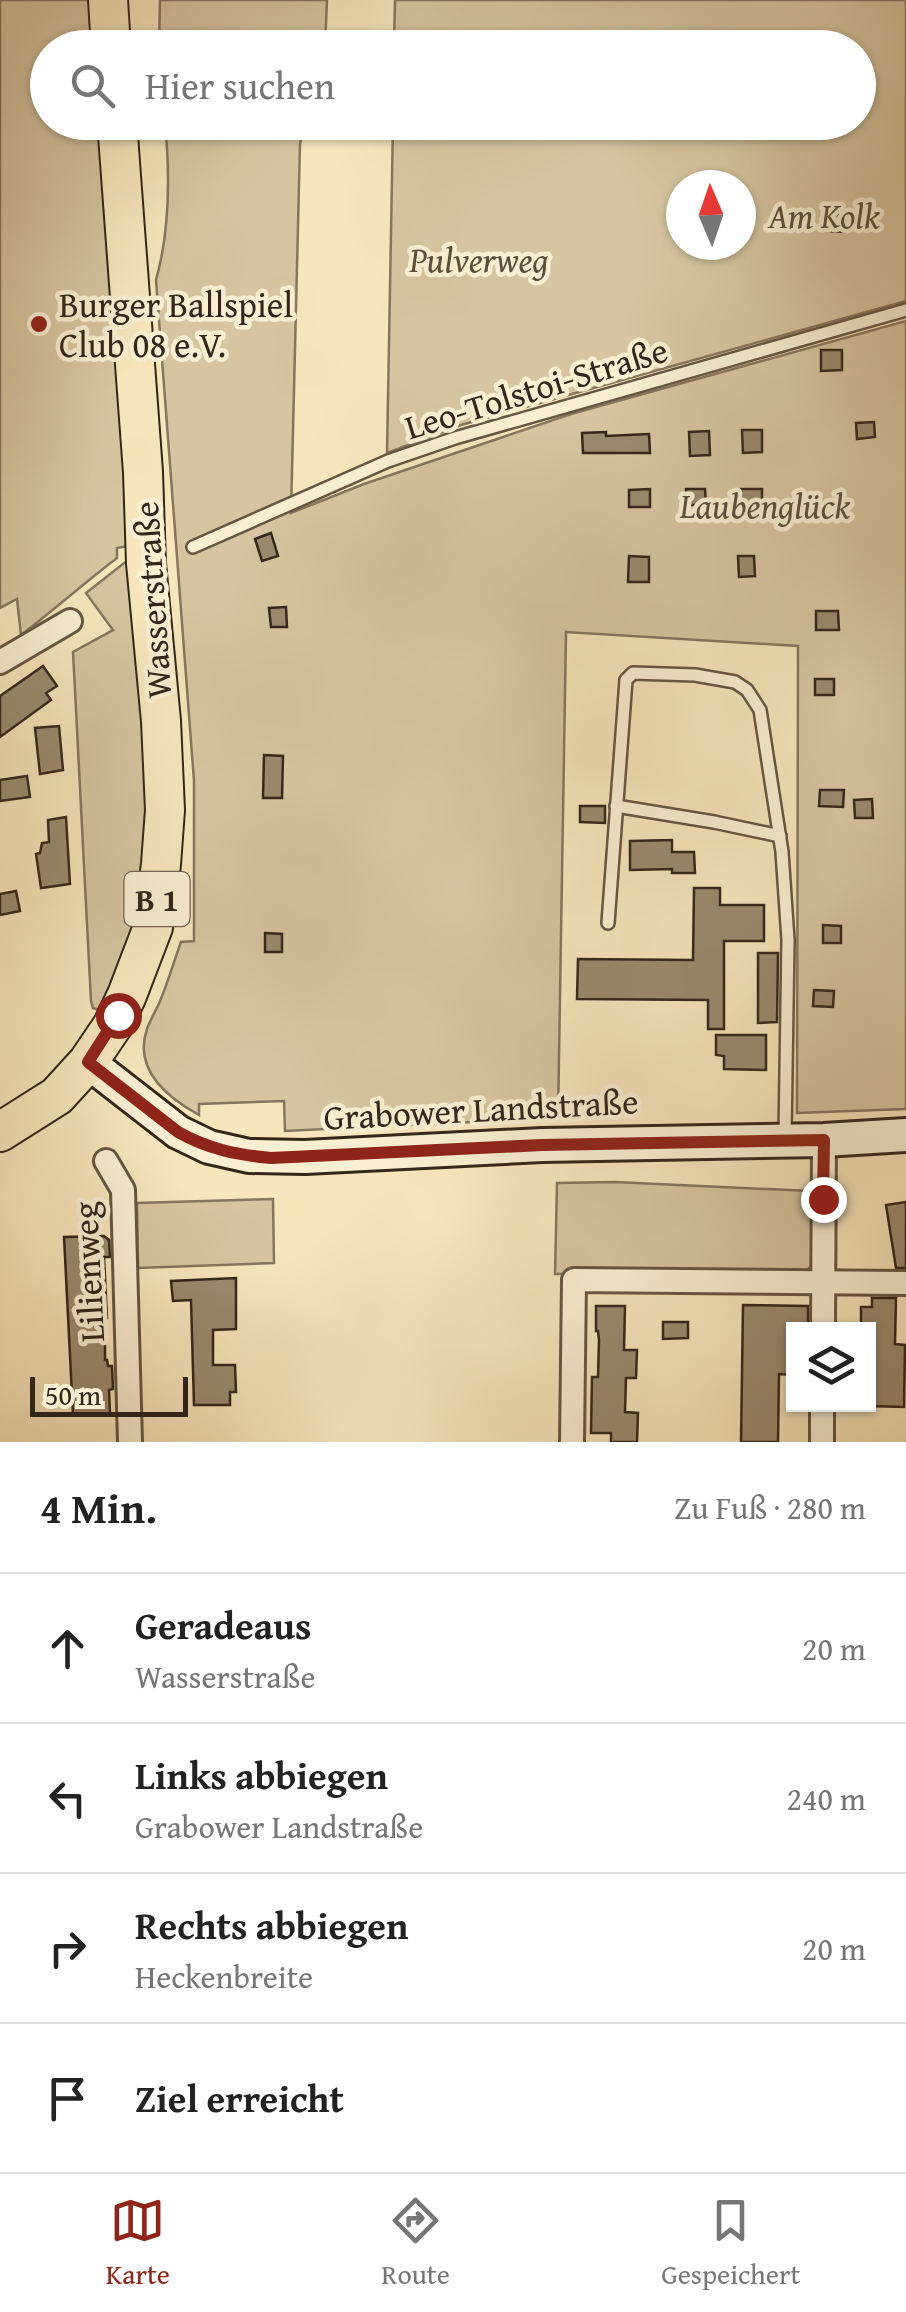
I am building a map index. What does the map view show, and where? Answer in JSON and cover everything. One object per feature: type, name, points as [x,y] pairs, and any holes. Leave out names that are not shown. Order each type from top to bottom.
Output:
[{"type":"main road","points":[[108,0],[110,30]]},
{"type":"main road","name":"Wasserstraße","points":[[88,1062],[118,1015],[153,927],[165,810],[162,720],[146,563],[118,140]]},
{"type":"main road","name":"B 1","points":[[0,1132],[56,1096],[88,1062]]},
{"type":"main road","name":"Grabower Landstraße","points":[[88,1062],[178,1132],[209,1147],[271,1158],[906,1135]]},
{"type":"street","points":[[0,662],[70,621]]},
{"type":"street","points":[[823,1322],[824,1140]]},
{"type":"street","name":"Lilienweg","points":[[106,1161],[123,1190],[130,1442]]},
{"type":"street","points":[[572,1442],[574,1280],[906,1282]]},
{"type":"street","points":[[822,1412],[822,1442]]},
{"type":"lane","name":"Leo-Tolstoi-Straße","points":[[193,548],[388,461],[455,438],[906,310]]},
{"type":"lane","points":[[608,923],[626,680],[633,673],[694,675],[735,682],[747,690],[760,710],[780,836],[788,940],[785,1140]]},
{"type":"lane","points":[[616,806],[780,836]]},
{"type":"green space","points":[[0,0],[92,0],[95,30],[30,30],[30,140],[105,140],[129,546],[117,548],[117,558],[21,635],[17,599],[0,608]]},
{"type":"green space","points":[[160,0],[327,0],[326,30],[159,30]]},
{"type":"green space","points":[[395,0],[906,0],[906,301],[461,425],[387,453],[393,140],[876,140],[876,30],[394,30]]},
{"type":"green space","name":"Laubenglück","points":[[166,140],[301,140],[291,513],[364,484],[571,414],[906,321],[906,1109],[797,1113],[798,646],[566,632],[558,1118],[285,1131],[284,1101],[199,1104],[199,1115],[156,1081],[145,1057],[147,1029],[181,942],[194,941],[194,781],[156,280],[164,242]]},
{"type":"green space","points":[[128,560],[142,644],[147,808],[132,929],[99,1010],[93,1008],[91,1001],[73,652],[113,630],[86,593]]},
{"type":"green space","points":[[557,1183],[810,1191],[813,1263],[805,1273],[555,1274]]},
{"type":"green space","points":[[273,1199],[274,1263],[138,1268],[137,1203]]},
{"type":"building","points":[[827,214],[847,215],[846,232],[826,231]]},
{"type":"building","points":[[821,350],[842,350],[842,370],[821,371]]},
{"type":"building","points":[[874,422],[875,437],[857,439],[856,423]]},
{"type":"building","points":[[742,430],[762,430],[762,452],[743,453]]},
{"type":"building","points":[[709,431],[710,455],[690,456],[689,432]]},
{"type":"building","points":[[606,432],[606,436],[649,434],[650,453],[583,453],[582,433]]},
{"type":"building","points":[[650,489],[650,507],[629,507],[629,490]]},
{"type":"building","points":[[686,489],[705,489],[706,505],[686,505]]},
{"type":"building","points":[[741,489],[762,489],[762,507],[741,507]]},
{"type":"building","points":[[271,533],[278,556],[262,561],[255,539]]},
{"type":"building","points":[[629,556],[649,557],[649,582],[628,582]]},
{"type":"building","points":[[738,556],[754,556],[755,576],[739,577]]},
{"type":"building","points":[[286,607],[287,627],[271,627],[269,608]]},
{"type":"building","points":[[816,611],[838,611],[839,630],[816,630]]},
{"type":"building","points":[[43,666],[57,686],[46,693],[51,700],[0,737],[0,696]]},
{"type":"building","points":[[815,679],[834,679],[834,695],[815,695]]},
{"type":"building","points":[[59,726],[63,770],[40,774],[35,728]]},
{"type":"building","points":[[264,755],[283,756],[282,798],[263,798]]},
{"type":"building","points":[[27,776],[30,797],[0,801],[0,780]]},
{"type":"building","points":[[820,790],[844,790],[843,807],[819,806]]},
{"type":"building","points":[[872,799],[873,818],[855,818],[854,800]]},
{"type":"building","points":[[580,806],[605,806],[605,823],[580,822]]},
{"type":"building","points":[[66,817],[70,884],[41,888],[36,854],[40,853],[42,843],[49,842],[48,820]]},
{"type":"building","points":[[672,840],[672,852],[694,852],[695,873],[630,870],[630,841]]},
{"type":"building","points":[[694,888],[720,888],[720,905],[764,905],[764,941],[724,941],[724,1029],[708,1029],[708,1000],[577,999],[578,959],[693,960]]},
{"type":"building","points":[[16,891],[20,911],[0,915],[0,894]]},
{"type":"building","points":[[823,925],[841,926],[841,943],[823,943]]},
{"type":"building","points":[[265,933],[282,934],[282,952],[265,952]]},
{"type":"building","points":[[758,953],[778,953],[777,1022],[758,1023]]},
{"type":"building","points":[[814,990],[834,991],[833,1007],[813,1006]]},
{"type":"building","points":[[716,1035],[766,1035],[766,1070],[724,1069],[724,1056],[716,1055]]},
{"type":"building","points":[[906,1202],[906,1268],[896,1268],[886,1205]]},
{"type":"building","points":[[104,1236],[109,1240],[110,1257],[104,1257],[105,1360],[112,1366],[113,1389],[109,1390],[110,1413],[73,1415],[64,1237]]},
{"type":"building","points":[[236,1278],[236,1329],[213,1330],[213,1365],[235,1365],[236,1392],[230,1392],[230,1405],[194,1405],[191,1300],[173,1301],[171,1281]]},
{"type":"building","points":[[872,1298],[896,1298],[895,1344],[905,1345],[904,1407],[876,1406],[876,1322],[861,1322],[861,1307],[872,1307]]},
{"type":"building","points":[[743,1305],[808,1306],[808,1322],[786,1322],[786,1374],[779,1374],[778,1442],[741,1442]]},
{"type":"building","points":[[596,1306],[625,1306],[624,1350],[637,1350],[636,1378],[626,1378],[625,1412],[638,1413],[637,1442],[611,1442],[611,1433],[591,1433],[592,1377],[598,1377]]},
{"type":"building","points":[[663,1322],[688,1322],[688,1338],[663,1339]]},
{"type":"place","name":"Burger Ballspiel Club 08 e.V.","points":[[39,324]]},
{"type":"route","points":[[118,1015],[88,1062],[178,1132],[226,1152],[271,1158],[542,1145],[824,1140],[823,1199]]},
{"type":"park label","name":"Am Kolk","points":[[824,215]]},
{"type":"park label","name":"Pulverweg","points":[[479,259]]}]
